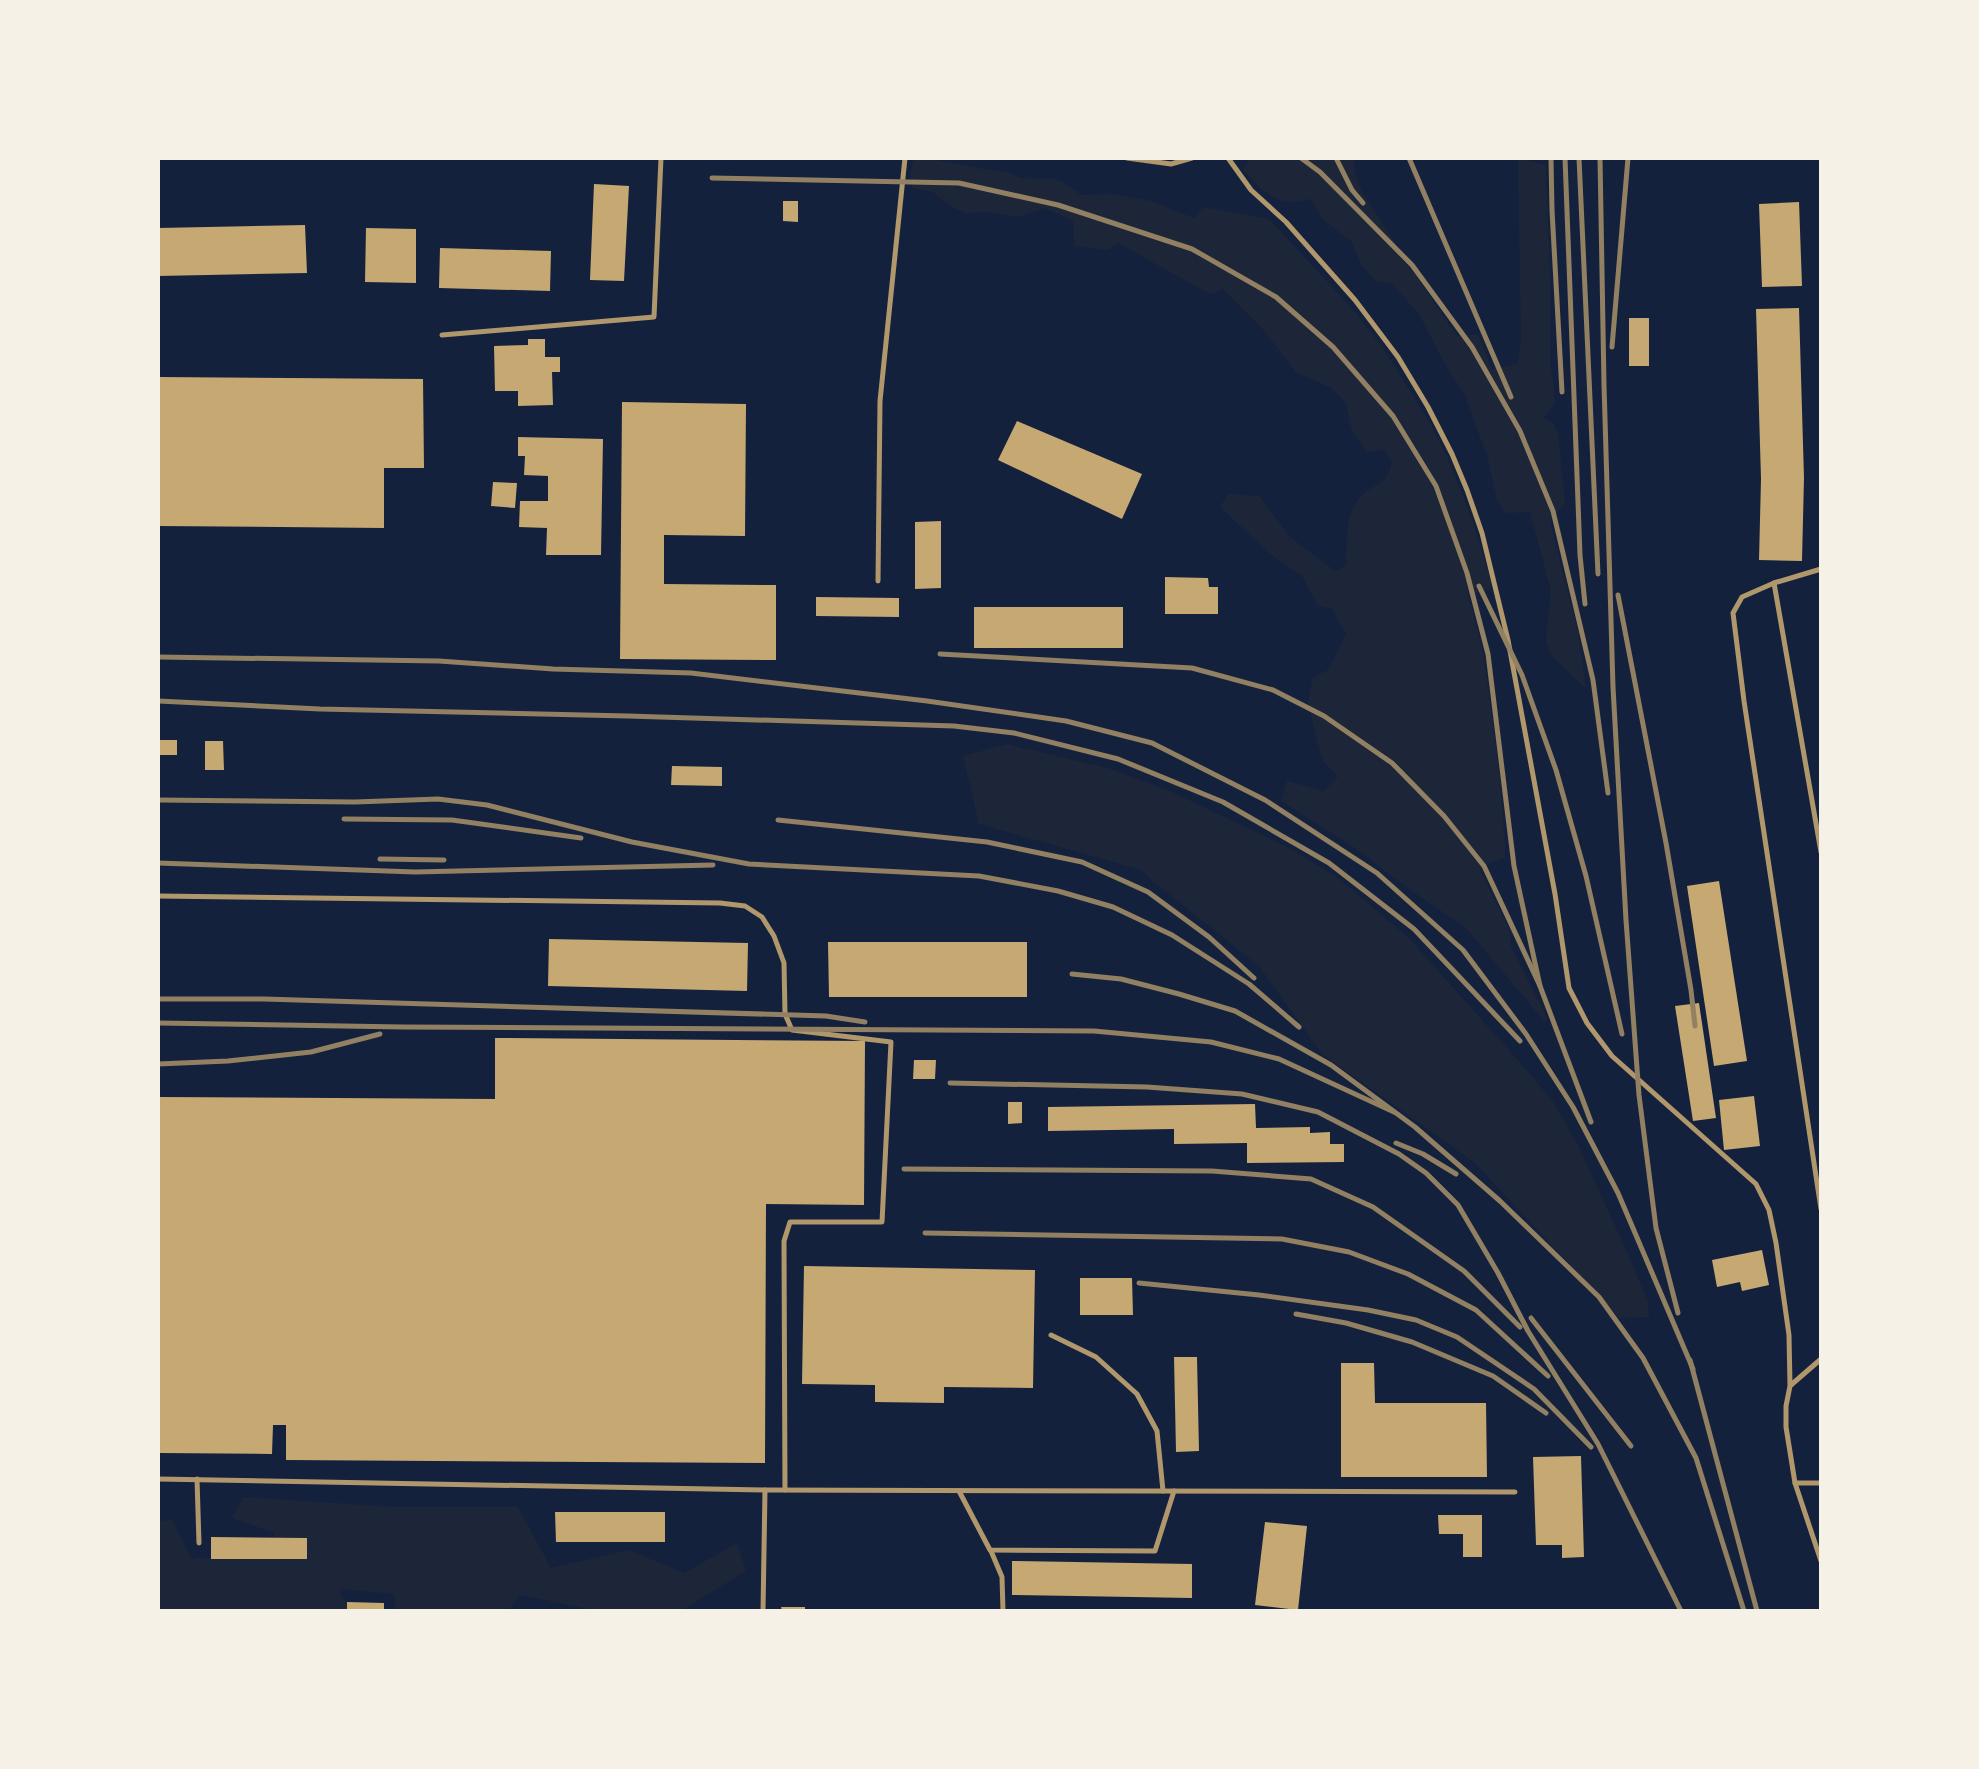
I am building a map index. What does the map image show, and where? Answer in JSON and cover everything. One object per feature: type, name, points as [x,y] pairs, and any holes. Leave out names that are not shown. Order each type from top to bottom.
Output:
[{"type":"lane","points":[[442,335],[654,317],[661,158]]},
{"type":"lane","points":[[878,581],[880,401],[905,158]]},
{"type":"lane","points":[[1127,158],[1171,164],[1192,158]]},
{"type":"lane","points":[[1228,158],[1251,190],[1286,222],[1390,345],[1452,454],[1482,533],[1508,640],[1555,894],[1569,988],[1587,1023],[1612,1056],[1756,1184],[1769,1210],[1789,1335],[1790,1386],[1786,1427],[1795,1483],[1821,1561]]},
{"type":"lane","points":[[1821,569],[1774,583],[1742,597],[1733,613],[1821,1209]]},
{"type":"lane","points":[[1774,583],[1821,852]]},
{"type":"lane","points":[[158,896],[720,903],[745,906],[762,917],[774,936],[784,963],[785,1014],[792,1030],[891,1042],[882,1222],[790,1222],[784,1241],[785,1490]]},
{"type":"lane","points":[[1051,1335],[1096,1357],[1137,1394],[1157,1431],[1163,1491]]},
{"type":"lane","points":[[1790,1386],[1821,1359]]},
{"type":"lane","points":[[158,1479],[765,1490],[1515,1492]]},
{"type":"lane","points":[[197,1479],[199,1543]]},
{"type":"lane","points":[[1795,1483],[1821,1483]]},
{"type":"lane","points":[[763,1611],[765,1490]]},
{"type":"lane","points":[[959,1491],[1002,1577],[1003,1611]]},
{"type":"lane","points":[[990,1550],[1155,1551],[1174,1491]]},
{"type":"shaded area","points":[[914,158],[1009,172],[1020,178],[1053,179],[1062,181],[1081,195],[1112,194],[1151,201],[1194,218],[1203,207],[1269,219],[1351,307],[1383,348],[1430,423],[1449,461],[1473,522],[1491,582],[1490,590],[1468,594],[1484,656],[1499,770],[1505,858],[1480,870],[1510,931],[1511,946],[1548,1020],[1544,1021],[1466,928],[1358,850],[1281,801],[1287,781],[1324,791],[1338,776],[1323,761],[1308,702],[1313,677],[1328,670],[1346,634],[1332,609],[1318,606],[1302,576],[1269,553],[1220,507],[1228,494],[1259,496],[1290,537],[1335,571],[1346,565],[1352,509],[1366,491],[1382,482],[1390,471],[1392,462],[1385,450],[1367,452],[1352,431],[1345,402],[1331,388],[1296,372],[1260,326],[1223,289],[1210,294],[1118,243],[1108,250],[1074,246],[1073,221],[1045,208],[1018,217],[988,212],[965,213],[933,192],[913,188],[910,175]]},
{"type":"shaded area","points":[[1250,158],[1354,158],[1361,190],[1418,279],[1457,336],[1478,334],[1492,369],[1518,364],[1521,339],[1518,158],[1546,165],[1550,359],[1554,405],[1544,418],[1554,423],[1558,435],[1565,503],[1550,521],[1578,632],[1586,689],[1551,655],[1546,641],[1551,591],[1530,512],[1506,513],[1497,501],[1488,459],[1465,395],[1444,363],[1419,314],[1391,283],[1376,282],[1362,266],[1351,241],[1323,220],[1311,199],[1284,201],[1270,196],[1259,186],[1243,170]]},
{"type":"shaded area","points":[[1007,744],[1111,769],[1172,792],[1287,847],[1337,877],[1408,937],[1554,1103],[1579,1147],[1628,1254],[1648,1302],[1649,1317],[1619,1318],[1475,1163],[1322,1054],[1259,966],[1138,869],[979,824],[963,756]]},
{"type":"shaded area","points":[[243,1497],[394,1507],[518,1507],[551,1568],[629,1550],[684,1573],[737,1543],[746,1571],[681,1611],[587,1611],[521,1595],[508,1611],[395,1611],[394,1594],[341,1589],[340,1595],[347,1602],[347,1611],[158,1611],[158,1521],[172,1520],[193,1562],[194,1558],[268,1559],[274,1533],[232,1518]]},
{"type":"building","points":[[594,184],[629,186],[624,281],[590,280]]},
{"type":"building","points":[[783,201],[798,201],[798,222],[783,221]]},
{"type":"building","points":[[1799,202],[1802,286],[1762,287],[1759,204]]},
{"type":"building","points":[[305,225],[307,273],[158,276],[158,228]]},
{"type":"building","points":[[366,228],[416,229],[416,283],[365,282]]},
{"type":"building","points":[[440,248],[551,251],[550,291],[439,288]]},
{"type":"building","points":[[1799,308],[1804,478],[1802,561],[1759,560],[1761,479],[1756,309]]},
{"type":"building","points":[[1629,318],[1649,318],[1649,366],[1629,366]]},
{"type":"building","points":[[528,339],[545,339],[545,357],[560,357],[560,372],[552,372],[553,405],[518,406],[518,391],[495,391],[494,346],[528,345]]},
{"type":"building","points":[[158,377],[423,379],[424,468],[384,468],[384,528],[158,526]]},
{"type":"building","points":[[622,402],[746,404],[745,536],[664,535],[664,584],[776,585],[776,660],[620,659]]},
{"type":"building","points":[[1017,421],[1142,474],[1122,519],[998,460]]},
{"type":"building","points":[[518,437],[603,439],[601,555],[546,555],[547,528],[519,527],[520,501],[548,501],[548,476],[524,475],[525,456],[518,456]]},
{"type":"building","points":[[493,482],[517,483],[515,508],[491,506]]},
{"type":"building","points":[[941,521],[941,588],[915,589],[915,522]]},
{"type":"building","points":[[1165,577],[1208,578],[1209,587],[1218,587],[1218,614],[1165,614]]},
{"type":"building","points":[[816,597],[899,598],[899,617],[816,616]]},
{"type":"building","points":[[974,607],[1123,607],[1123,648],[974,648]]},
{"type":"building","points":[[159,740],[177,740],[177,755],[158,755]]},
{"type":"building","points":[[205,741],[223,741],[224,770],[205,770]]},
{"type":"building","points":[[672,766],[722,767],[722,786],[671,785]]},
{"type":"building","points":[[1719,881],[1747,1061],[1714,1066],[1687,886]]},
{"type":"building","points":[[549,939],[748,943],[747,991],[548,986]]},
{"type":"building","points":[[828,942],[1027,942],[1027,997],[829,997]]},
{"type":"building","points":[[1699,1003],[1716,1118],[1693,1121],[1675,1006]]},
{"type":"building","points":[[495,1038],[865,1041],[864,1205],[766,1204],[765,1463],[286,1460],[286,1425],[273,1425],[272,1454],[158,1453],[158,1097],[495,1099]]},
{"type":"building","points":[[914,1060],[936,1060],[935,1079],[913,1079]]},
{"type":"building","points":[[1754,1096],[1760,1146],[1724,1150],[1719,1100]]},
{"type":"building","points":[[1008,1102],[1022,1102],[1022,1123],[1008,1124]]},
{"type":"building","points":[[1255,1104],[1256,1128],[1310,1127],[1310,1133],[1330,1132],[1330,1144],[1344,1144],[1344,1162],[1247,1163],[1247,1143],[1174,1144],[1174,1129],[1048,1131],[1048,1107]]},
{"type":"building","points":[[1762,1250],[1769,1285],[1742,1291],[1740,1282],[1717,1287],[1712,1260]]},
{"type":"building","points":[[804,1266],[1035,1270],[1033,1388],[944,1387],[944,1403],[875,1402],[875,1385],[802,1384]]},
{"type":"building","points":[[1080,1278],[1132,1278],[1133,1315],[1080,1315]]},
{"type":"building","points":[[1174,1357],[1197,1357],[1199,1451],[1176,1452]]},
{"type":"building","points":[[1341,1363],[1374,1363],[1375,1403],[1486,1403],[1487,1477],[1341,1477]]},
{"type":"building","points":[[1581,1456],[1584,1557],[1562,1558],[1562,1545],[1536,1545],[1533,1457]]},
{"type":"building","points":[[555,1512],[665,1512],[665,1542],[556,1542]]},
{"type":"building","points":[[1438,1515],[1482,1515],[1482,1557],[1463,1557],[1463,1534],[1439,1534]]},
{"type":"building","points":[[1265,1522],[1307,1526],[1298,1610],[1255,1605]]},
{"type":"building","points":[[211,1537],[307,1538],[307,1559],[211,1559]]},
{"type":"building","points":[[1012,1561],[1192,1564],[1192,1598],[1012,1595]]},
{"type":"building","points":[[347,1602],[384,1603],[384,1611],[347,1611]]},
{"type":"building","points":[[781,1607],[805,1607],[805,1611],[782,1611]]},
{"type":"railway","points":[[1301,158],[1320,172],[1412,265],[1472,347],[1520,431],[1553,511],[1593,680],[1608,793]]},
{"type":"railway","points":[[1336,158],[1352,190],[1363,203]]},
{"type":"railway","points":[[1409,158],[1511,397]]},
{"type":"railway","points":[[1551,158],[1562,392]]},
{"type":"railway","points":[[1565,158],[1580,555],[1585,604]]},
{"type":"railway","points":[[1579,158],[1598,574]]},
{"type":"railway","points":[[1600,158],[1613,687],[1626,920],[1639,1095],[1656,1228],[1678,1313]]},
{"type":"railway","points":[[1612,347],[1628,158]]},
{"type":"railway","points":[[712,178],[959,183],[1058,205],[1192,249],[1276,297],[1333,347],[1393,416],[1436,486],[1467,573],[1488,654],[1514,866],[1540,986]]},
{"type":"railway","points":[[1479,586],[1522,675],[1556,770],[1586,876],[1622,1034]]},
{"type":"railway","points":[[1618,595],[1666,843],[1695,1026]]},
{"type":"railway","points":[[940,654],[1192,668],[1273,690],[1324,716],[1392,763],[1444,816],[1484,866],[1540,986],[1591,1122]]},
{"type":"railway","points":[[158,657],[439,661],[553,669],[691,673],[1066,721],[1152,743],[1265,800],[1377,873],[1463,950],[1526,1034],[1573,1107],[1618,1193],[1693,1369]]},
{"type":"railway","points":[[158,701],[320,709],[954,726],[1014,733],[1118,759],[1223,802],[1329,863],[1414,929],[1520,1041]]},
{"type":"railway","points":[[158,800],[355,802],[438,799],[487,805],[632,842],[749,864],[979,876],[1058,891],[1113,907],[1172,935],[1249,984],[1299,1027]]},
{"type":"railway","points":[[344,819],[452,820],[581,838]]},
{"type":"railway","points":[[778,820],[987,842],[1082,862],[1148,892],[1209,937],[1254,978]]},
{"type":"railway","points":[[380,859],[444,860]]},
{"type":"railway","points":[[158,863],[415,872],[713,865]]},
{"type":"railway","points":[[1072,974],[1121,979],[1235,1011],[1331,1065],[1415,1127],[1500,1201],[1599,1297],[1643,1358],[1696,1458],[1744,1611]]},
{"type":"railway","points":[[158,999],[264,999],[826,1016],[865,1022]]},
{"type":"railway","points":[[158,1023],[1094,1031],[1211,1042],[1279,1059],[1394,1112]]},
{"type":"railway","points":[[158,1064],[228,1061],[311,1052],[380,1034]]},
{"type":"railway","points":[[950,1083],[1147,1087],[1242,1094],[1318,1112],[1399,1154],[1426,1173],[1458,1205],[1528,1331],[1598,1444],[1681,1611]]},
{"type":"railway","points":[[1396,1143],[1423,1154],[1456,1174]]},
{"type":"railway","points":[[904,1169],[1212,1171],[1311,1179],[1373,1207],[1464,1271],[1520,1327]]},
{"type":"railway","points":[[925,1233],[1282,1239],[1349,1252],[1408,1274],[1476,1310],[1548,1376]]},
{"type":"railway","points":[[1139,1283],[1259,1295],[1416,1320],[1457,1337],[1534,1389],[1591,1447]]},
{"type":"railway","points":[[1296,1314],[1346,1323],[1412,1342],[1493,1376],[1546,1413]]},
{"type":"railway","points":[[1531,1318],[1631,1446]]},
{"type":"railway","points":[[1690,1360],[1757,1611]]}]
